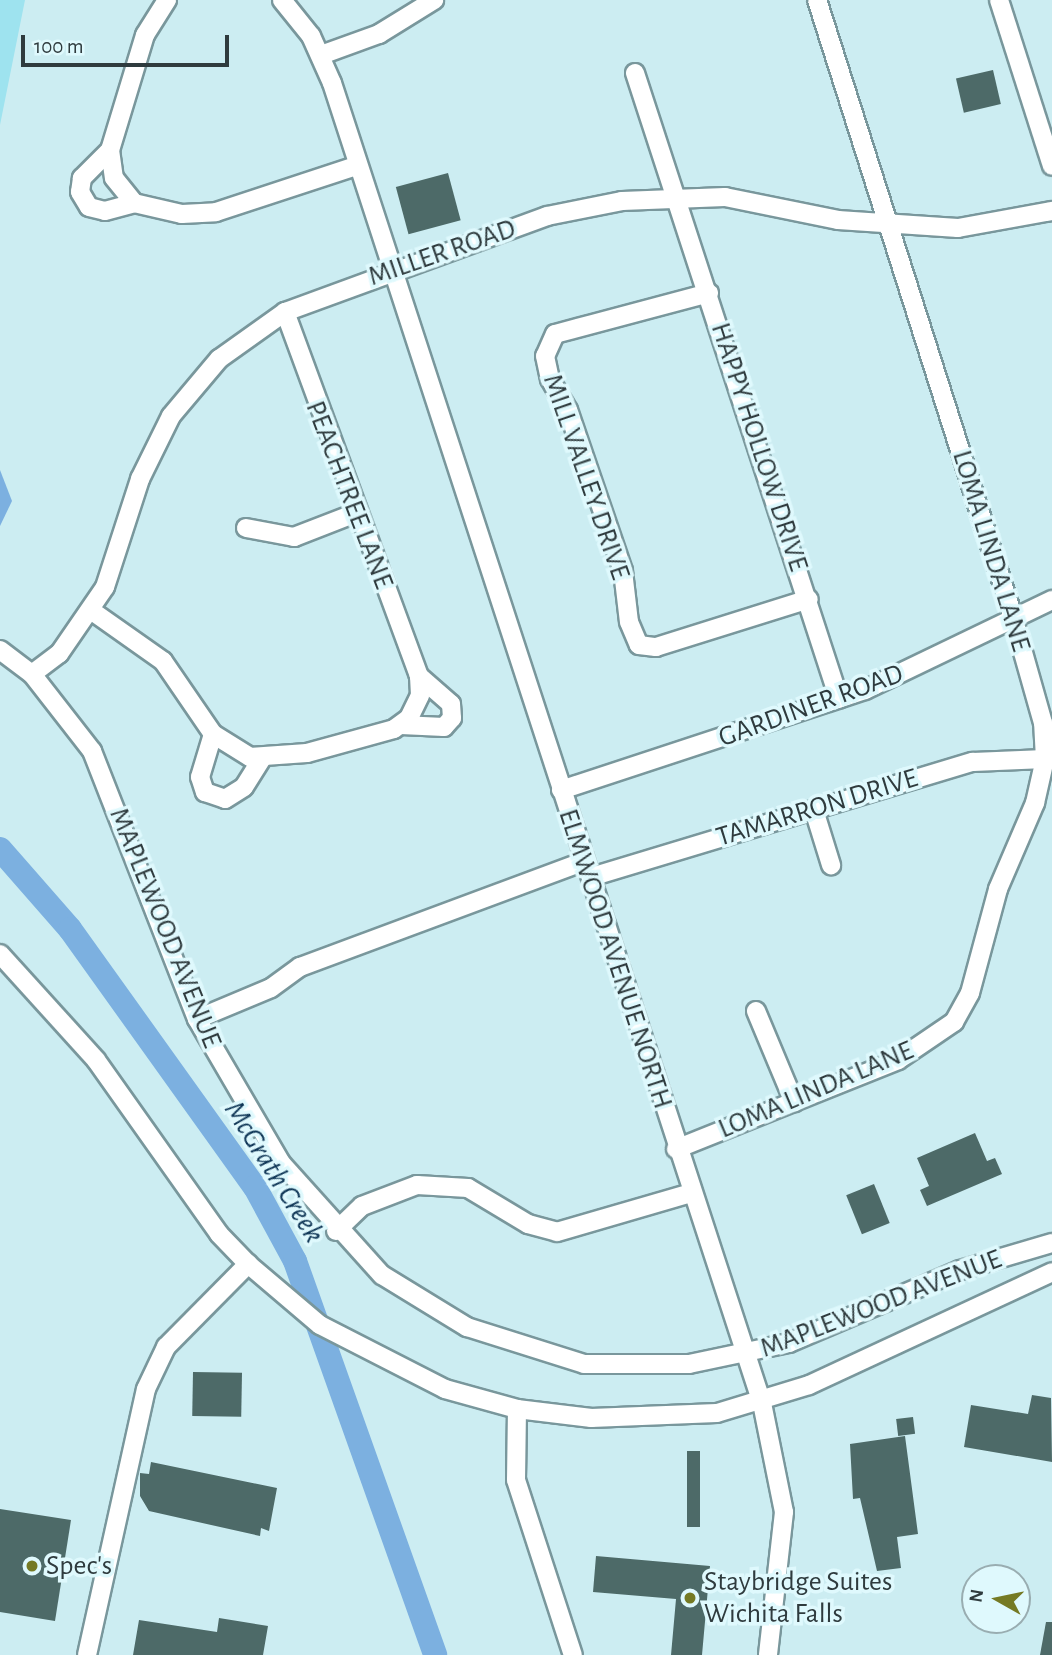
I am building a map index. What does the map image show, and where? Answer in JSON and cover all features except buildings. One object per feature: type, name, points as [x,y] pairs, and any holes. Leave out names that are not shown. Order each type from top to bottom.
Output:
[{"type":"street","points":[[134,203],[114,178],[110,150],[145,35],[167,0]]},
{"type":"street","name":"ELMWOOD AVENUE NORTH","points":[[282,0],[321,55],[588,869],[676,1149],[762,1403],[784,1513],[768,1655]]},
{"type":"street","points":[[321,55],[379,34],[434,0]]},
{"type":"street","name":"LOMA LINDA LANE","points":[[676,1149],[898,1060],[954,1022],[970,993],[998,889],[1035,803],[1045,759],[1042,723],[1013,617],[817,0]]},
{"type":"street","points":[[999,0],[1052,166]]},
{"type":"street","name":"HAPPY HOLLOW DRIVE","points":[[635,73],[679,196],[839,699]]},
{"type":"street","points":[[110,150],[82,178],[80,192],[89,207],[105,211],[134,203],[182,214],[216,212],[356,166]]},
{"type":"street","name":"MILLER ROAD","points":[[32,674],[59,654],[92,611],[171,416],[219,359],[285,312],[390,271],[570,210],[679,196],[725,197],[888,225],[979,227],[1052,211]]},
{"type":"street","name":"MILL VALLEY DRIVE","points":[[709,293],[555,334],[545,356],[550,379],[568,410],[623,571],[629,622],[639,645],[656,647],[809,599]]},
{"type":"street","name":"PEACHTREE LANE","points":[[262,758],[307,753],[401,725],[444,727],[452,718],[451,704],[419,676],[356,513],[285,312]]},
{"type":"street","points":[[246,528],[294,537],[356,513]]},
{"type":"street","name":"GARDINER ROAD","points":[[561,790],[839,699],[925,664],[1013,617],[1052,600]]},
{"type":"street","points":[[92,611],[163,662],[213,734],[262,758],[244,787],[225,799],[205,792],[200,777],[213,734]]},
{"type":"street","name":"MAPLEWOOD AVENUE","points":[[0,650],[32,674],[92,751],[197,1019],[281,1163],[336,1231],[420,1301],[489,1338],[553,1357],[658,1368],[747,1355],[960,1270],[1052,1243]]},
{"type":"street","points":[[401,725],[415,707],[419,676]]},
{"type":"street","name":"TAMARRON DRIVE","points":[[197,1019],[269,990],[300,967],[588,869],[814,810],[973,762],[1045,759]]},
{"type":"street","points":[[814,810],[831,865]]},
{"type":"street","name":"MAPLEWOOD AVENUE","points":[[0,954],[96,1060],[219,1234],[248,1264],[296,1306],[338,1335],[433,1384],[517,1409],[628,1420],[762,1403],[1052,1272]]},
{"type":"street","points":[[756,1011],[793,1102]]},
{"type":"street","points":[[336,1231],[362,1206],[417,1185],[468,1188],[528,1224],[557,1232],[691,1193]]},
{"type":"street","points":[[87,1655],[145,1389],[166,1347],[248,1264]]},
{"type":"street","points":[[517,1409],[516,1480],[573,1655]]},
{"type":"shaded area","points":[[0,0],[25,0],[0,125]]},
{"type":"shaded area","points":[[0,470],[12,501],[0,526]]},
{"type":"waterway","name":"McGrath Creek","points":[[0,849],[70,929],[255,1187],[295,1261],[435,1655]]},
{"type":"place","name":"Spec's","points":[[32,1566]]},
{"type":"place","name":"Staybridge Suites Wichita Falls","points":[[690,1598]]}]
